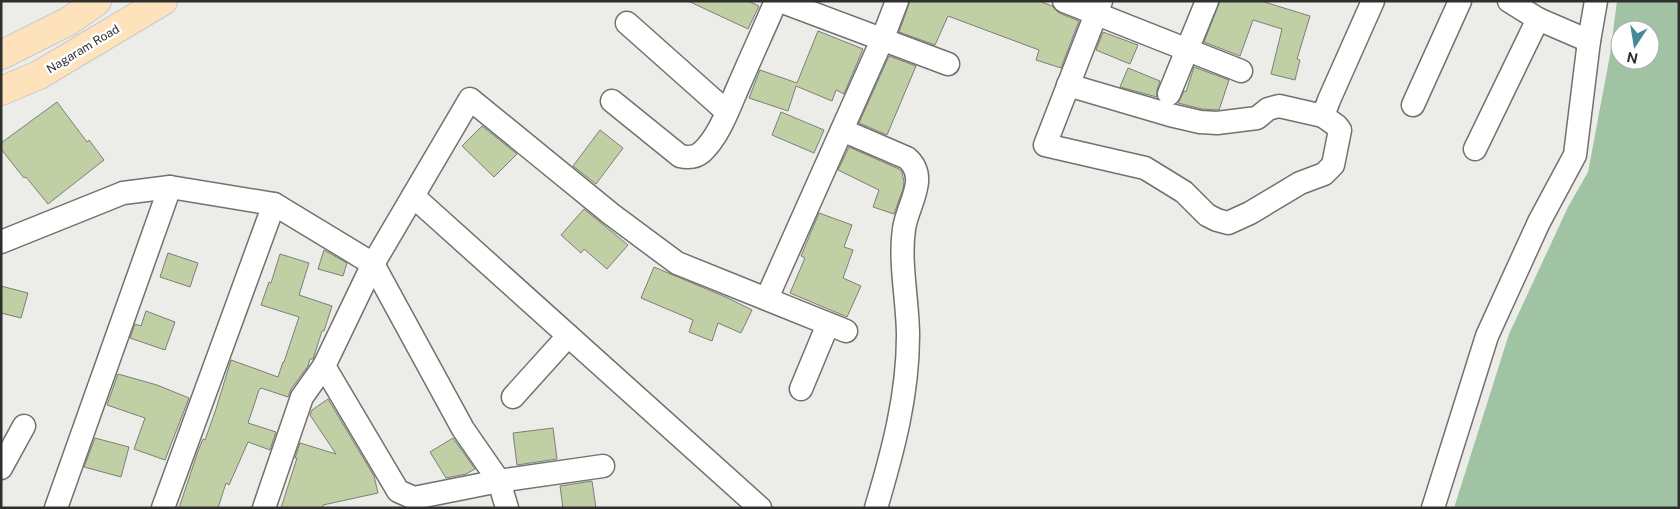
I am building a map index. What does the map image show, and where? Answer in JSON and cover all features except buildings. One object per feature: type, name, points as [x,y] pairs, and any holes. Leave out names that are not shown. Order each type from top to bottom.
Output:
[{"type":"main road","points":[[1,55],[69,21],[97,1]]},
{"type":"main road","name":"Nagaram Road","points":[[1,91],[39,75],[163,1]]},
{"type":"street","points":[[612,101],[680,156],[688,158],[702,152],[714,137],[727,112],[778,1],[948,64]]},
{"type":"street","points":[[767,298],[882,40],[897,1]]},
{"type":"street","points":[[1064,1],[1098,8],[1187,50],[1241,71]]},
{"type":"street","points":[[1169,94],[1207,1]]},
{"type":"street","points":[[1323,116],[1373,1]]},
{"type":"street","points":[[1413,105],[1460,1]]},
{"type":"street","points":[[1509,1],[1538,19],[1589,41]]},
{"type":"street","points":[[1433,508],[1487,336],[1539,222],[1575,155],[1589,41],[1596,1]]},
{"type":"street","points":[[1068,85],[1200,122],[1217,123],[1257,118],[1268,108],[1279,106],[1323,116],[1340,130],[1333,165],[1324,174],[1300,183],[1250,213],[1228,223],[1207,215],[1184,192],[1145,168],[1045,145],[1068,85],[1098,8]]},
{"type":"street","points":[[1475,149],[1538,19]]},
{"type":"street","points":[[627,23],[727,112]]},
{"type":"street","points":[[264,508],[302,397],[324,366],[373,264],[470,99],[611,214],[677,263],[837,327],[801,389]]},
{"type":"street","points":[[842,130],[907,158],[915,165],[917,173],[916,190],[904,228],[903,253],[908,336],[904,396],[894,448],[876,508]]},
{"type":"street","points":[[60,507],[170,187]]},
{"type":"street","points":[[1,242],[123,193],[170,187],[274,204],[373,264],[463,429],[499,481],[507,508]]},
{"type":"street","points":[[413,196],[760,508]]},
{"type":"street","points":[[163,508],[274,204]]},
{"type":"street","points":[[513,397],[568,336]]},
{"type":"street","points":[[324,366],[398,491],[414,498],[499,481],[603,466]]},
{"type":"street","points":[[1,468],[24,426]]},
{"type":"shaded area","points":[[1617,1],[1679,1],[1679,508],[1454,508],[1509,334],[1568,207],[1588,172],[1610,55],[1610,70],[1660,70],[1660,20],[1615,20]]}]
